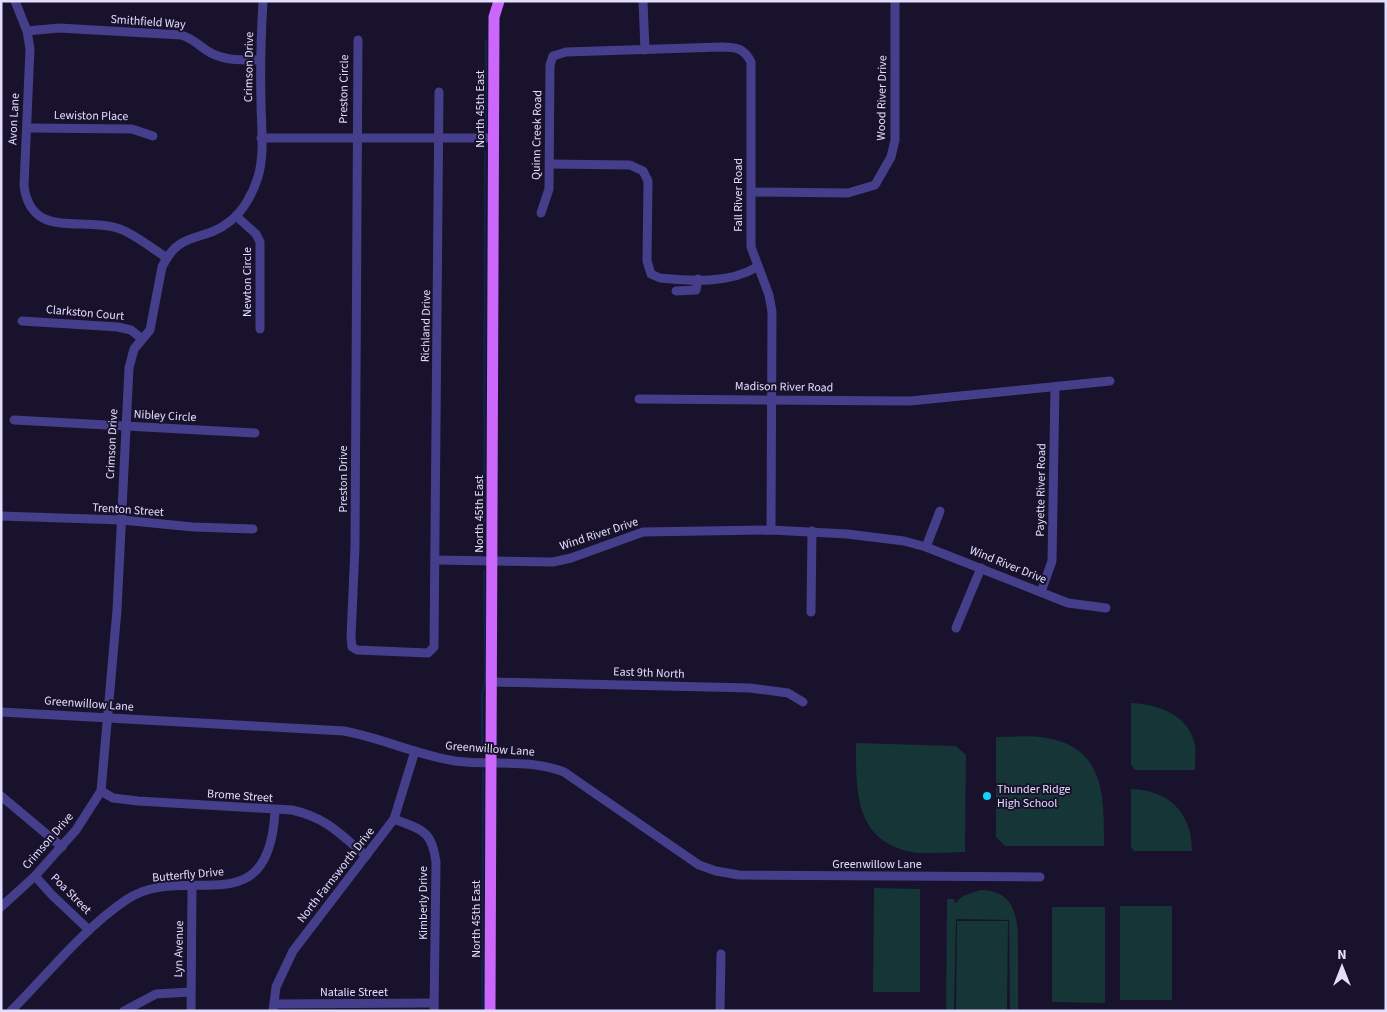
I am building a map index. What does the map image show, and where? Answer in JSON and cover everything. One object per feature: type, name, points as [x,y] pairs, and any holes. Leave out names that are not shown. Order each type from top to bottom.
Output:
[{"type":"main road","name":"North 45th East","points":[[488,1],[494,17]]},
{"type":"main road","name":"North 45th East","points":[[490,1011],[494,17],[499,1]]},
{"type":"street","name":"Avon Lane","points":[[15,1],[27,31],[30,49],[25,199],[33,212],[45,222],[99,224],[119,228],[167,258]]},
{"type":"street","name":"Crimson Drive","points":[[3,901],[35,876],[62,847],[90,811],[100,791],[108,718],[122,520],[129,368],[134,349],[150,330],[162,267],[167,258],[188,238],[211,232],[230,222],[251,194],[258,176],[261,138],[260,60],[263,1]]},
{"type":"street","points":[[643,1],[645,50]]},
{"type":"street","name":"Wood River Drive","points":[[751,192],[848,193],[874,185],[892,157],[895,140],[895,1]]},
{"type":"street","name":"Smithfield Way","points":[[27,31],[59,28],[181,35],[190,37],[209,52],[221,57],[260,60]]},
{"type":"street","name":"Preston Circle","points":[[356,138],[358,40]]},
{"type":"street","name":"Fall River Road","points":[[553,56],[566,52],[736,47],[746,52],[751,62],[751,247],[771,303],[770,530]]},
{"type":"street","name":"Quinn Creek Road","points":[[541,213],[549,189],[550,65],[553,56]]},
{"type":"street","name":"Richland Drive","points":[[436,560],[440,92]]},
{"type":"street","name":"Lewiston Place","points":[[27,128],[132,129],[153,136]]},
{"type":"street","points":[[261,138],[494,138]]},
{"type":"street","name":"Preston Drive","points":[[356,138],[355,537],[352,647],[364,651],[428,653],[434,647],[436,560]]},
{"type":"street","points":[[550,164],[630,165],[643,171],[648,182],[647,261],[651,274],[660,278],[698,279],[733,277],[757,267]]},
{"type":"street","name":"Newton Circle","points":[[236,216],[256,234],[260,242],[260,329]]},
{"type":"street","points":[[676,291],[696,290],[698,279]]},
{"type":"street","name":"Clarkston Court","points":[[22,320],[118,327],[131,330],[142,339]]},
{"type":"street","name":"Madison River Road","points":[[639,399],[929,400],[1110,381]]},
{"type":"street","name":"Payette River Road","points":[[1041,592],[1052,561],[1055,387]]},
{"type":"street","name":"Nibley Circle","points":[[14,420],[255,432]]},
{"type":"street","points":[[926,547],[940,511]]},
{"type":"street","name":"Trenton Street","points":[[1,516],[122,520],[184,526],[253,529]]},
{"type":"street","points":[[811,612],[812,531]]},
{"type":"street","name":"Wind River Drive","points":[[436,560],[553,562],[571,558],[643,532],[812,531],[897,540],[926,547],[1079,606],[1106,608]]},
{"type":"street","points":[[956,628],[981,568]]},
{"type":"street","name":"East 9th North","points":[[492,682],[750,688],[788,693],[803,702]]},
{"type":"street","name":"Greenwillow Lane","points":[[1,712],[344,731],[367,735],[415,751],[458,761],[546,765],[564,772],[686,857],[716,871],[759,876],[1040,877]]},
{"type":"street","name":"North Farnsworth Drive","points":[[273,1007],[284,967],[293,951],[394,819],[415,751]]},
{"type":"street","name":"Brome Street","points":[[100,791],[113,798],[138,801],[275,811],[292,810],[319,818],[336,829],[366,856]]},
{"type":"street","points":[[1,796],[62,847]]},
{"type":"street","name":"Butterfly Drive","points":[[11,1011],[89,930],[134,895],[177,886],[192,887],[227,884],[249,876],[257,870],[269,850],[275,811]]},
{"type":"street","name":"Kimberly Drive","points":[[394,819],[425,832],[434,846],[436,862],[434,1007]]},
{"type":"street","name":"Poa Street","points":[[35,876],[89,930]]},
{"type":"street","name":"Lyn Avenue","points":[[191,1011],[192,887]]},
{"type":"street","points":[[720,954],[720,1011]]},
{"type":"street","points":[[124,1011],[156,994],[191,992]]},
{"type":"street","name":"Natalie Street","points":[[273,1007],[434,1007]]},
{"type":"green space","points":[[1131,703],[1162,709],[1180,719],[1187,726],[1195,746],[1195,770],[1135,770],[1131,765]]},
{"type":"green space","points":[[1027,736],[1046,738],[1066,743],[1080,752],[1091,764],[1098,778],[1103,811],[1104,846],[1005,846],[996,837],[996,737]]},
{"type":"green space","points":[[856,743],[956,746],[966,755],[965,852],[911,852],[892,846],[878,837],[862,811],[858,795]]},
{"type":"green space","points":[[1131,789],[1145,790],[1157,794],[1176,806],[1188,825],[1192,851],[1134,851],[1131,847]]},
{"type":"green space","points":[[874,888],[920,889],[920,992],[873,992]]},
{"type":"green space","points":[[980,890],[1003,896],[1010,903],[1014,912],[1018,934],[1018,1011],[1010,1011],[1009,920],[956,919],[954,1011],[946,1011],[947,899],[954,899],[955,903],[963,896]]},
{"type":"green space","points":[[1120,906],[1172,906],[1172,1000],[1120,1000]]},
{"type":"green space","points":[[1052,907],[1105,907],[1105,1003],[1052,1002]]},
{"type":"green space","points":[[957,921],[1008,921],[1007,1011],[956,1011]]},
{"type":"waterway","points":[[486,40],[486,131]]},
{"type":"waterway","points":[[484,552],[485,151]]},
{"type":"waterway","points":[[482,750],[482,694],[485,682],[484,571]]},
{"type":"waterway","points":[[482,1011],[483,770]]},
{"type":"place","name":"Thunder Ridge High School","points":[[987,796]]}]
